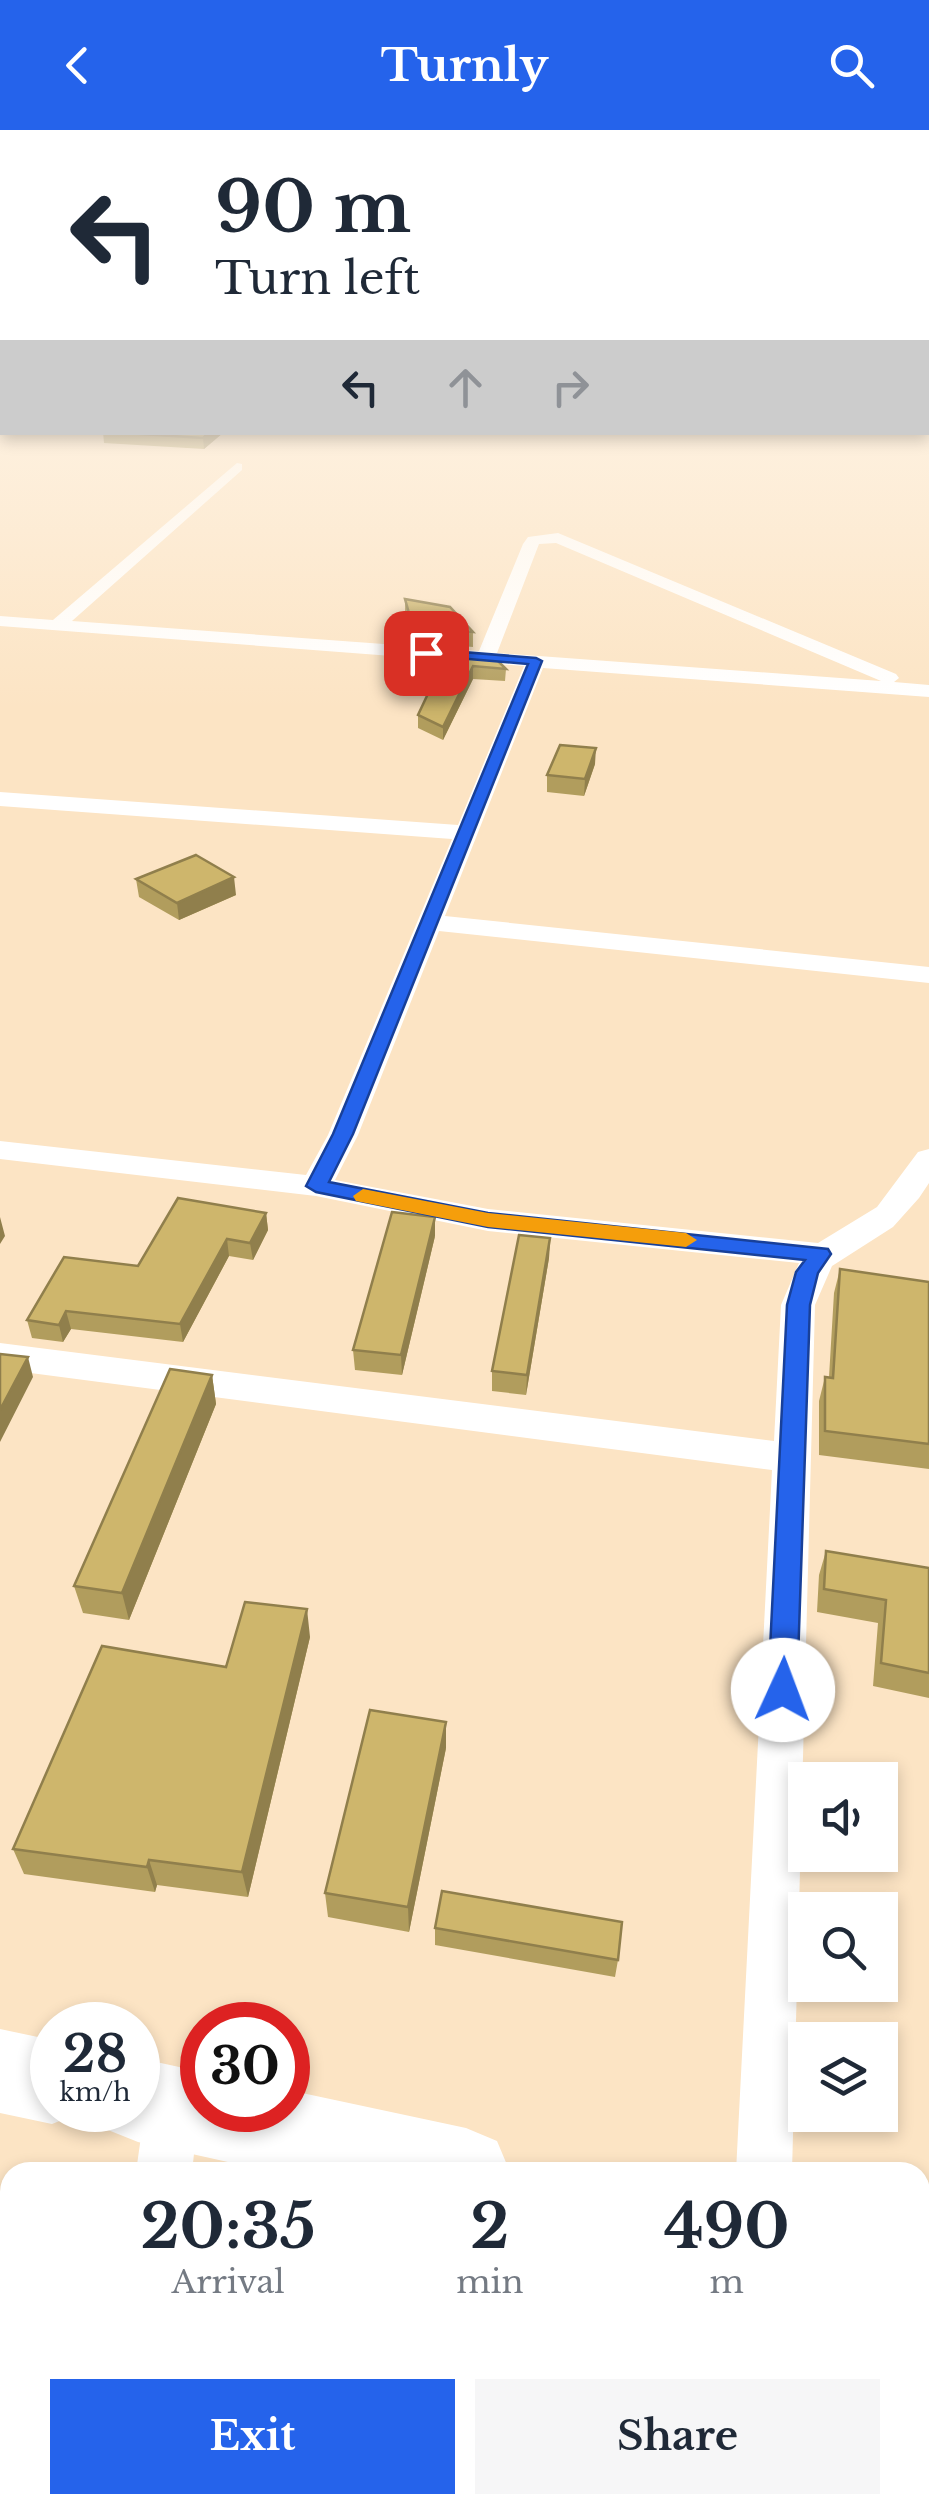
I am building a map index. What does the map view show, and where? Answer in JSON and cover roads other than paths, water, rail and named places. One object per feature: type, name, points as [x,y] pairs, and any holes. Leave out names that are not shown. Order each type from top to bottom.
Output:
[{"type":"highway","points":[[0,2071],[30,2077]]},
{"type":"highway","points":[[160,2127],[398,2162]]},
{"type":"street","points":[[56,626],[215,486]]},
{"type":"street","points":[[486,658],[531,544],[534,540],[558,538],[923,691]]},
{"type":"street","points":[[0,622],[923,691]]},
{"type":"street","points":[[316,1186],[343,1134],[536,661]]},
{"type":"street","points":[[0,798],[465,833]]},
{"type":"street","points":[[429,922],[929,975]]},
{"type":"street","points":[[0,1150],[316,1186],[488,1220],[820,1254]]},
{"type":"street","points":[[764,2162],[798,1305],[807,1272],[820,1254],[881,1220],[929,1159]]},
{"type":"street","points":[[0,1356],[790,1458]]}]
